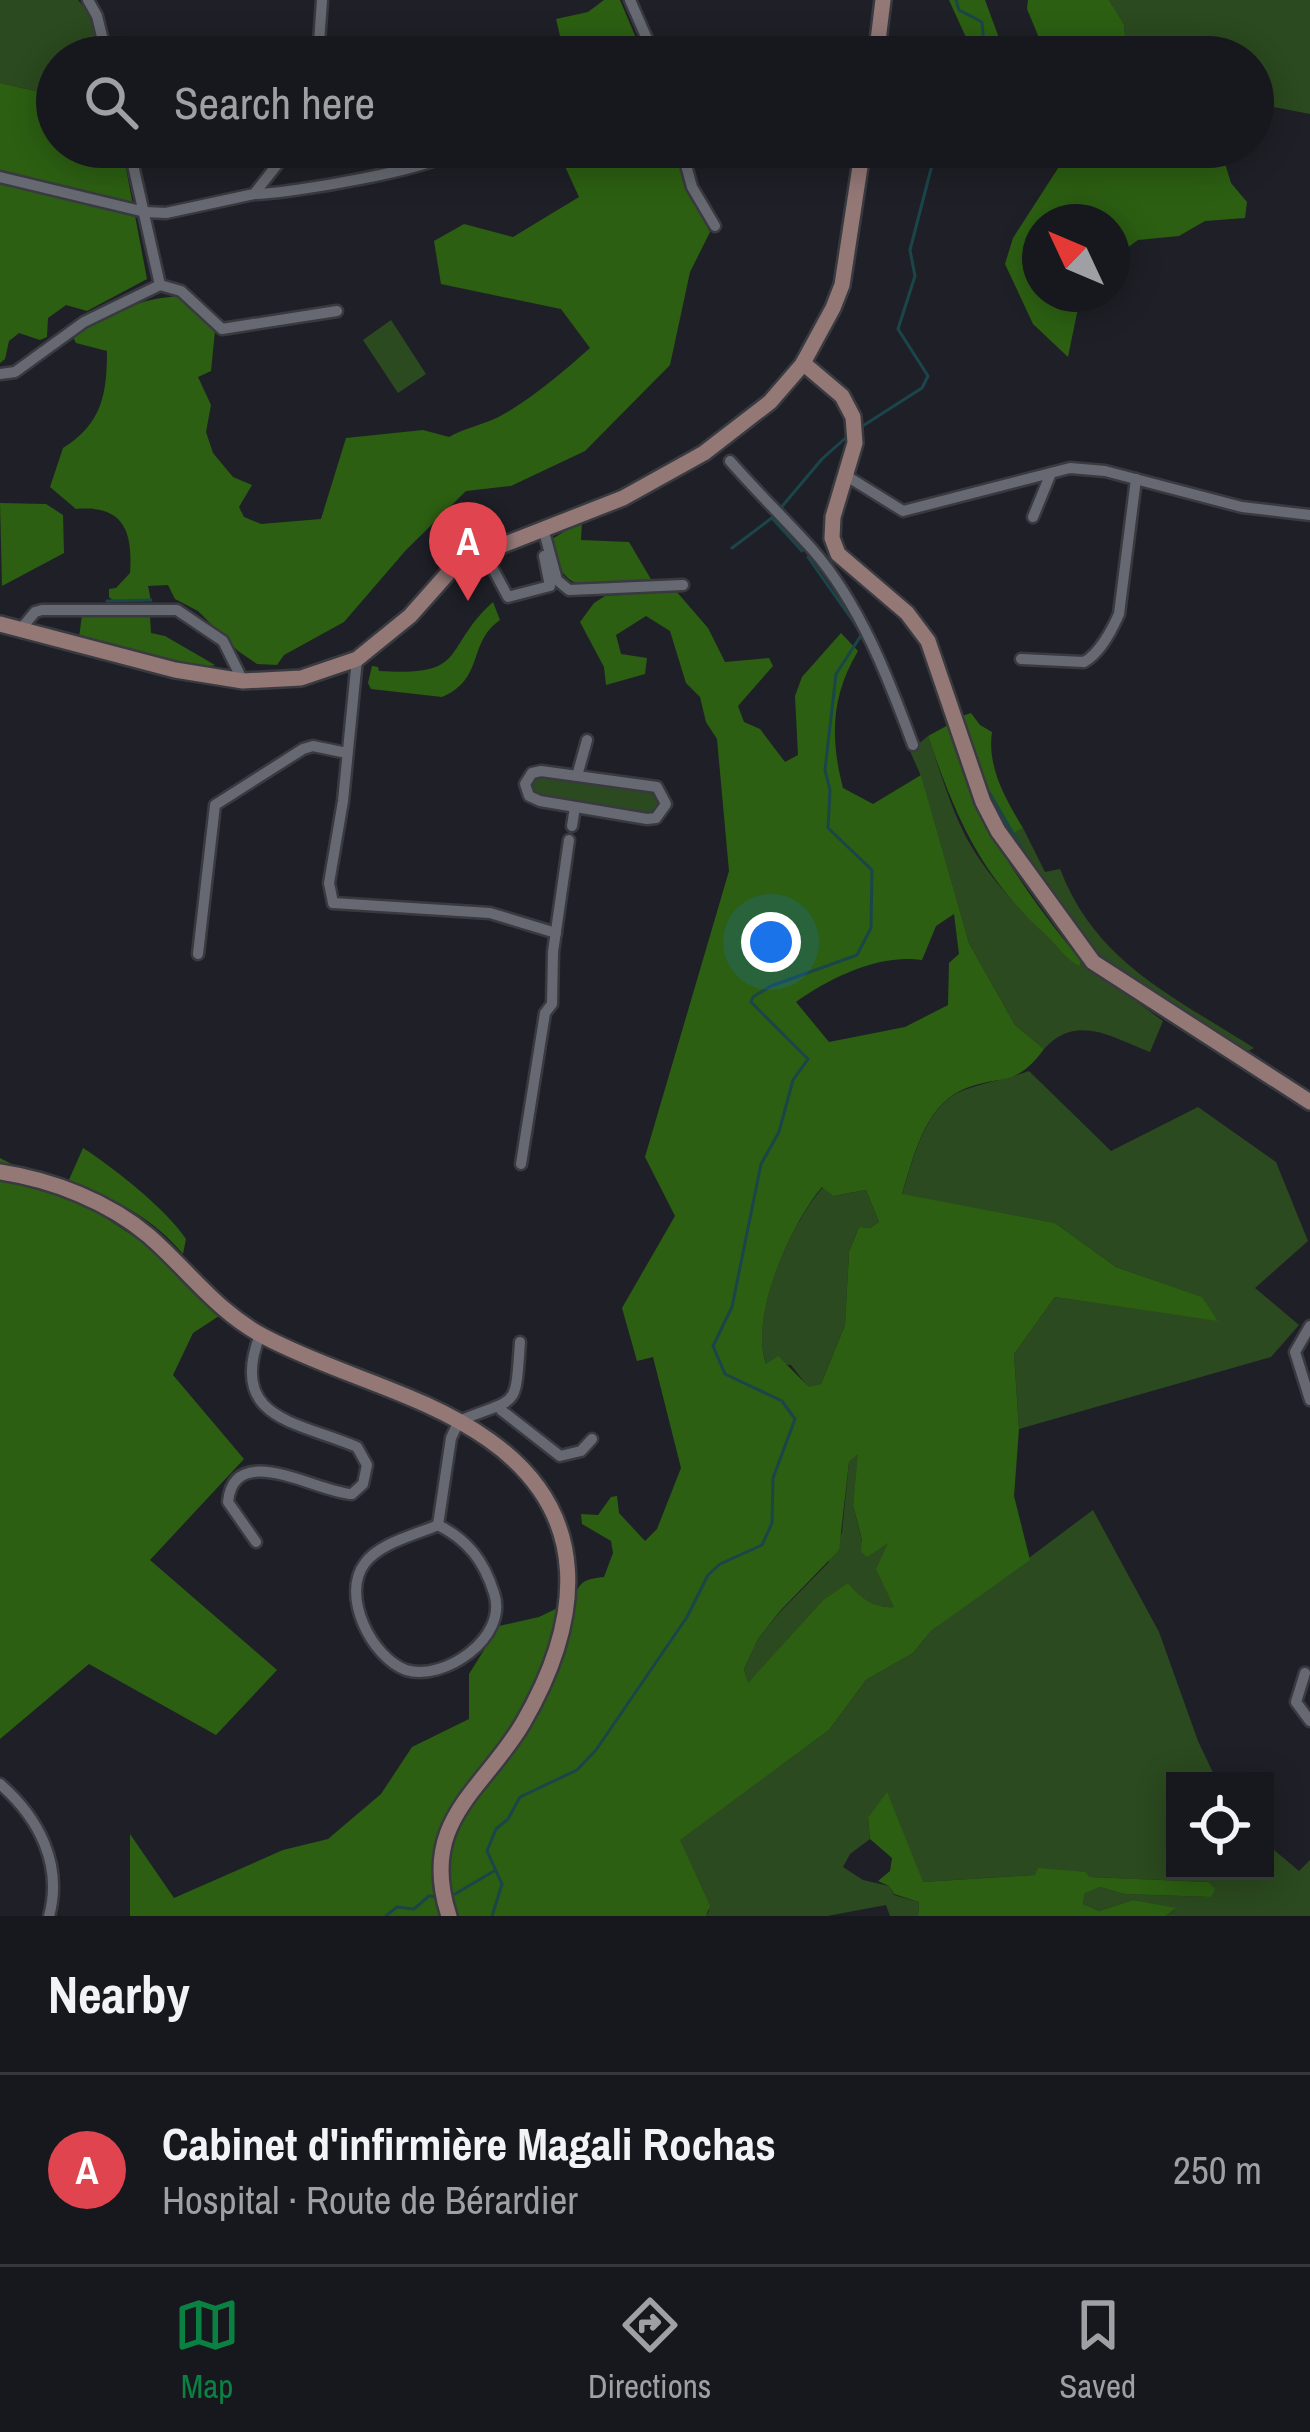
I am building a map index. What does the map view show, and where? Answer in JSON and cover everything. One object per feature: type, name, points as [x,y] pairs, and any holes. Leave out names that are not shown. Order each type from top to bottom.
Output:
[{"type":"street","points":[[88,0],[102,36]]},
{"type":"street","points":[[319,36],[322,0]]},
{"type":"street","points":[[630,0],[646,36]]},
{"type":"street","points":[[879,36],[883,0]]},
{"type":"street","points":[[134,168],[160,285]]},
{"type":"street","points":[[254,194],[274,168]]},
{"type":"street","points":[[0,177],[166,213],[402,168]]},
{"type":"street","points":[[687,168],[692,187],[715,226]]},
{"type":"street","points":[[0,624],[175,670],[243,681],[301,678],[357,659],[387,638],[457,563],[622,498],[704,453],[748,422],[803,363],[821,334],[842,285],[860,168]]},
{"type":"street","points":[[0,374],[15,372],[85,322],[160,285],[182,291],[222,329],[338,311]]},
{"type":"street","points":[[803,363],[842,396],[853,417],[855,443],[833,517],[834,544],[842,559],[908,614],[928,640],[983,802],[998,832],[1078,946],[1109,976],[1310,1102]]},
{"type":"street","points":[[730,461],[812,549],[879,657],[913,745]]},
{"type":"street","points":[[845,476],[908,511],[1087,468],[1242,507],[1310,515]]},
{"type":"street","points":[[1033,517],[1051,473]]},
{"type":"street","points":[[1022,659],[1084,662],[1115,624],[1136,478]]},
{"type":"street","points":[[484,554],[508,597],[550,586],[540,530]]},
{"type":"street","points":[[540,530],[557,580],[568,590],[683,585]]},
{"type":"street","points":[[812,549],[834,544]]},
{"type":"street","points":[[20,630],[40,610],[166,608],[190,615],[223,641],[243,681]]},
{"type":"street","points":[[357,659],[329,883],[333,903],[490,913],[556,933]]},
{"type":"street","points":[[577,776],[587,740]]},
{"type":"street","points":[[198,954],[215,805],[303,749],[313,746],[347,753]]},
{"type":"street","points":[[541,771],[657,787],[665,804],[656,818],[647,819],[574,807],[534,800],[525,784],[532,773],[541,771]]},
{"type":"street","points":[[520,1164],[545,1012],[552,1004],[556,933],[574,807]]},
{"type":"street","points":[[0,1172],[109,1207],[151,1238],[218,1306],[260,1335],[459,1421],[508,1454],[544,1496],[566,1543],[567,1605],[541,1688],[521,1727],[482,1774],[451,1826],[440,1867],[449,1916]]},
{"type":"street","points":[[1310,1326],[1295,1352],[1310,1400]]},
{"type":"street","points":[[256,1542],[229,1502],[232,1486],[241,1477],[259,1471],[352,1494],[363,1484],[367,1465],[358,1447],[292,1424],[254,1393],[250,1379],[260,1335]]},
{"type":"street","points":[[438,1525],[451,1438],[459,1421],[501,1409],[517,1389],[520,1342]]},
{"type":"street","points":[[501,1409],[560,1456],[581,1451],[592,1438]]},
{"type":"street","points":[[438,1525],[474,1550],[494,1594],[497,1619],[487,1640],[476,1649],[415,1672],[395,1665],[377,1650],[359,1606],[357,1579],[372,1556],[438,1525]]},
{"type":"street","points":[[1305,1673],[1296,1702],[1310,1721]]},
{"type":"street","points":[[0,1784],[23,1807],[54,1866],[56,1885],[49,1916]]},
{"type":"green space","points":[[0,0],[78,0],[92,17],[97,36],[36,36],[36,91],[0,83]]},
{"type":"green space","points":[[604,0],[620,0],[635,36],[560,36],[556,19],[588,12]]},
{"type":"green space","points":[[949,0],[985,0],[998,36],[965,36]]},
{"type":"green space","points":[[1028,0],[1109,0],[1124,24],[1125,36],[1038,36]]},
{"type":"green space","points":[[1109,0],[1310,0],[1310,114],[1274,107],[1274,36],[1125,36],[1124,24]]},
{"type":"green space","points":[[0,83],[36,91],[36,168],[126,168],[147,279],[87,311],[66,305],[48,318],[47,337],[40,340],[19,333],[9,341],[0,363]]},
{"type":"green space","points":[[566,168],[680,168],[710,232],[690,272],[670,365],[585,451],[511,486],[466,491],[406,550],[344,622],[284,655],[277,665],[257,664],[238,651],[198,611],[175,599],[168,585],[148,586],[151,601],[109,597],[109,589],[130,573],[122,523],[105,511],[76,509],[50,487],[63,448],[86,429],[100,407],[106,381],[107,351],[76,343],[73,337],[124,309],[181,296],[215,331],[211,371],[198,377],[211,405],[206,432],[213,453],[233,477],[252,485],[239,507],[244,517],[261,524],[321,519],[346,438],[423,430],[449,437],[515,407],[590,348],[561,309],[441,284],[434,241],[464,224],[513,237],[579,197]]},
{"type":"green space","points":[[1058,168],[1226,168],[1231,183],[1247,202],[1245,218],[1205,221],[1179,236],[1138,240],[1130,246],[1130,204],[1035,204]]},
{"type":"green space","points":[[1022,224],[1022,300],[1005,264],[1013,238]]},
{"type":"green space","points":[[1027,312],[1078,312],[1068,357],[1033,324]]},
{"type":"green space","points":[[391,320],[426,374],[398,393],[363,340]]},
{"type":"green space","points":[[0,503],[46,504],[63,515],[64,553],[2,586]]},
{"type":"green space","points":[[582,521],[581,540],[629,542],[652,581],[579,584],[567,577],[552,539]]},
{"type":"green space","points":[[676,591],[708,628],[725,662],[769,658],[773,666],[738,706],[744,722],[760,729],[785,762],[798,755],[795,696],[802,677],[841,633],[858,651],[842,684],[836,718],[843,788],[873,804],[921,775],[969,943],[1015,1025],[1044,1049],[1015,1076],[962,1090],[938,1108],[922,1135],[902,1194],[1055,1223],[1116,1267],[1202,1297],[1218,1321],[1055,1297],[1014,1354],[1019,1429],[1014,1496],[1030,1560],[931,1631],[913,1653],[866,1680],[829,1730],[680,1840],[710,1906],[706,1916],[130,1916],[130,1834],[174,1898],[283,1850],[328,1839],[381,1794],[412,1747],[469,1719],[469,1674],[499,1626],[539,1617],[574,1600],[584,1582],[604,1577],[613,1553],[611,1541],[582,1524],[581,1514],[598,1515],[617,1496],[619,1513],[645,1541],[657,1529],[681,1468],[653,1357],[637,1361],[622,1308],[675,1216],[645,1157],[729,871],[717,739],[706,722],[700,697],[686,683],[670,631],[646,616],[616,635],[621,654],[647,658],[645,674],[606,685],[604,667],[580,622],[605,596]],"holes":[[[954,914],[959,954],[949,963],[948,1005],[905,1027],[829,1042],[796,1002],[856,969],[922,960],[936,926]],[[822,1187],[833,1196],[866,1190],[879,1222],[870,1228],[859,1227],[849,1252],[845,1325],[821,1384],[809,1387],[778,1356],[766,1364],[762,1344],[776,1271]],[[858,1454],[853,1505],[861,1552],[867,1557],[888,1543],[876,1569],[894,1607],[868,1601],[848,1583],[823,1600],[748,1683],[744,1669],[758,1639],[839,1550],[849,1462]]]},
{"type":"green space","points":[[493,602],[500,620],[483,639],[465,681],[455,689],[442,697],[371,689],[372,666],[379,671],[408,672],[441,664]]},
{"type":"green space","points":[[113,611],[150,616],[151,633],[215,665],[167,662],[79,638],[82,615]]},
{"type":"green space","points":[[971,713],[992,732],[995,770],[1023,828],[1012,834],[977,762],[962,716]]},
{"type":"green space","points":[[950,724],[973,792],[1002,850],[1081,961],[1080,966],[1023,913],[973,844],[928,736]]},
{"type":"green space","points":[[928,736],[955,814],[978,857],[1012,901],[1080,966],[1081,961],[1163,1021],[1150,1052],[1082,1030],[1056,1038],[1044,1049],[1015,1025],[969,943],[910,751]]},
{"type":"green space","points":[[539,776],[655,794],[660,801],[655,813],[536,796],[530,787]]},
{"type":"green space","points":[[992,806],[1011,834],[1023,828],[1045,872],[1060,869],[1075,902],[1116,953],[1167,993],[1254,1048],[1244,1053],[1101,961],[1005,830]]},
{"type":"green space","points":[[1029,1071],[1111,1151],[1198,1107],[1276,1162],[1308,1241],[1255,1288],[1299,1325],[1271,1357],[1019,1429],[1014,1354],[1055,1297],[1217,1320],[1201,1297],[1116,1267],[1055,1223],[902,1195],[916,1150],[939,1107],[964,1090]]},
{"type":"green space","points":[[83,1148],[166,1215],[186,1239],[183,1254],[131,1210],[68,1182]]},
{"type":"green space","points":[[0,1158],[71,1195],[159,1253],[219,1316],[193,1333],[173,1375],[244,1459],[150,1560],[277,1670],[216,1735],[89,1664],[0,1739]]},
{"type":"green space","points":[[823,1187],[833,1196],[866,1190],[879,1222],[870,1228],[859,1227],[849,1252],[845,1325],[821,1384],[809,1388],[791,1365],[766,1364],[763,1321],[786,1247]]},
{"type":"green space","points":[[859,1452],[853,1505],[862,1541],[889,1541],[894,1607],[868,1601],[848,1584],[823,1600],[748,1684],[744,1669],[758,1639],[828,1563],[842,1532],[849,1462]]},
{"type":"green space","points":[[1093,1510],[1159,1632],[1213,1772],[1166,1772],[1166,1880],[1274,1880],[1274,1850],[1299,1871],[1310,1860],[1310,1916],[1166,1916],[1175,1909],[1133,1900],[1099,1911],[1083,1904],[1085,1892],[1100,1887],[1124,1894],[1211,1897],[1208,1882],[1090,1877],[1084,1872],[923,1882],[868,1818],[870,1839],[850,1854],[843,1867],[863,1880],[889,1886],[894,1895],[919,1902],[918,1916],[890,1916],[886,1905],[827,1916],[706,1916],[709,1911],[679,1840],[829,1730],[866,1680],[913,1653],[931,1631]]},
{"type":"green space","points":[[887,1792],[923,1882],[1035,1875],[1038,1868],[1085,1872],[1090,1877],[1208,1882],[1215,1889],[1211,1897],[1124,1894],[1100,1887],[1085,1893],[1083,1904],[1099,1911],[1133,1900],[1176,1908],[1166,1916],[918,1916],[919,1902],[894,1894],[878,1881],[890,1871],[892,1858],[870,1839],[868,1818]]},
{"type":"waterway","points":[[956,0],[959,10],[982,22],[983,36]]},
{"type":"waterway","points":[[858,429],[922,388],[928,376],[898,329],[915,276],[910,250],[931,168]]},
{"type":"waterway","points":[[779,510],[850,434]]},
{"type":"waterway","points":[[732,548],[773,517]]},
{"type":"waterway","points":[[772,518],[802,551]]},
{"type":"waterway","points":[[492,1916],[502,1884],[487,1851],[496,1829],[520,1797],[577,1770],[596,1750],[687,1617],[708,1575],[720,1564],[762,1545],[772,1523],[773,1478],[795,1419],[782,1401],[725,1374],[713,1346],[732,1307],[761,1164],[779,1132],[793,1080],[808,1059],[751,1002],[771,986],[857,955],[871,928],[872,870],[828,828],[830,790],[825,770],[836,674],[862,634],[808,557]]},
{"type":"waterway","points":[[107,601],[151,600]]},
{"type":"waterway","points":[[989,792],[1032,866]]},
{"type":"waterway","points":[[1094,951],[1110,964]]},
{"type":"waterway","points":[[1143,986],[1162,997]]},
{"type":"waterway","points":[[455,1894],[494,1871]]},
{"type":"waterway","points":[[386,1916],[397,1907],[414,1909],[429,1896],[436,1897]]},
{"type":"place","name":"Cabinet d'infirmière Magali Rochas","points":[[468,601]]}]
